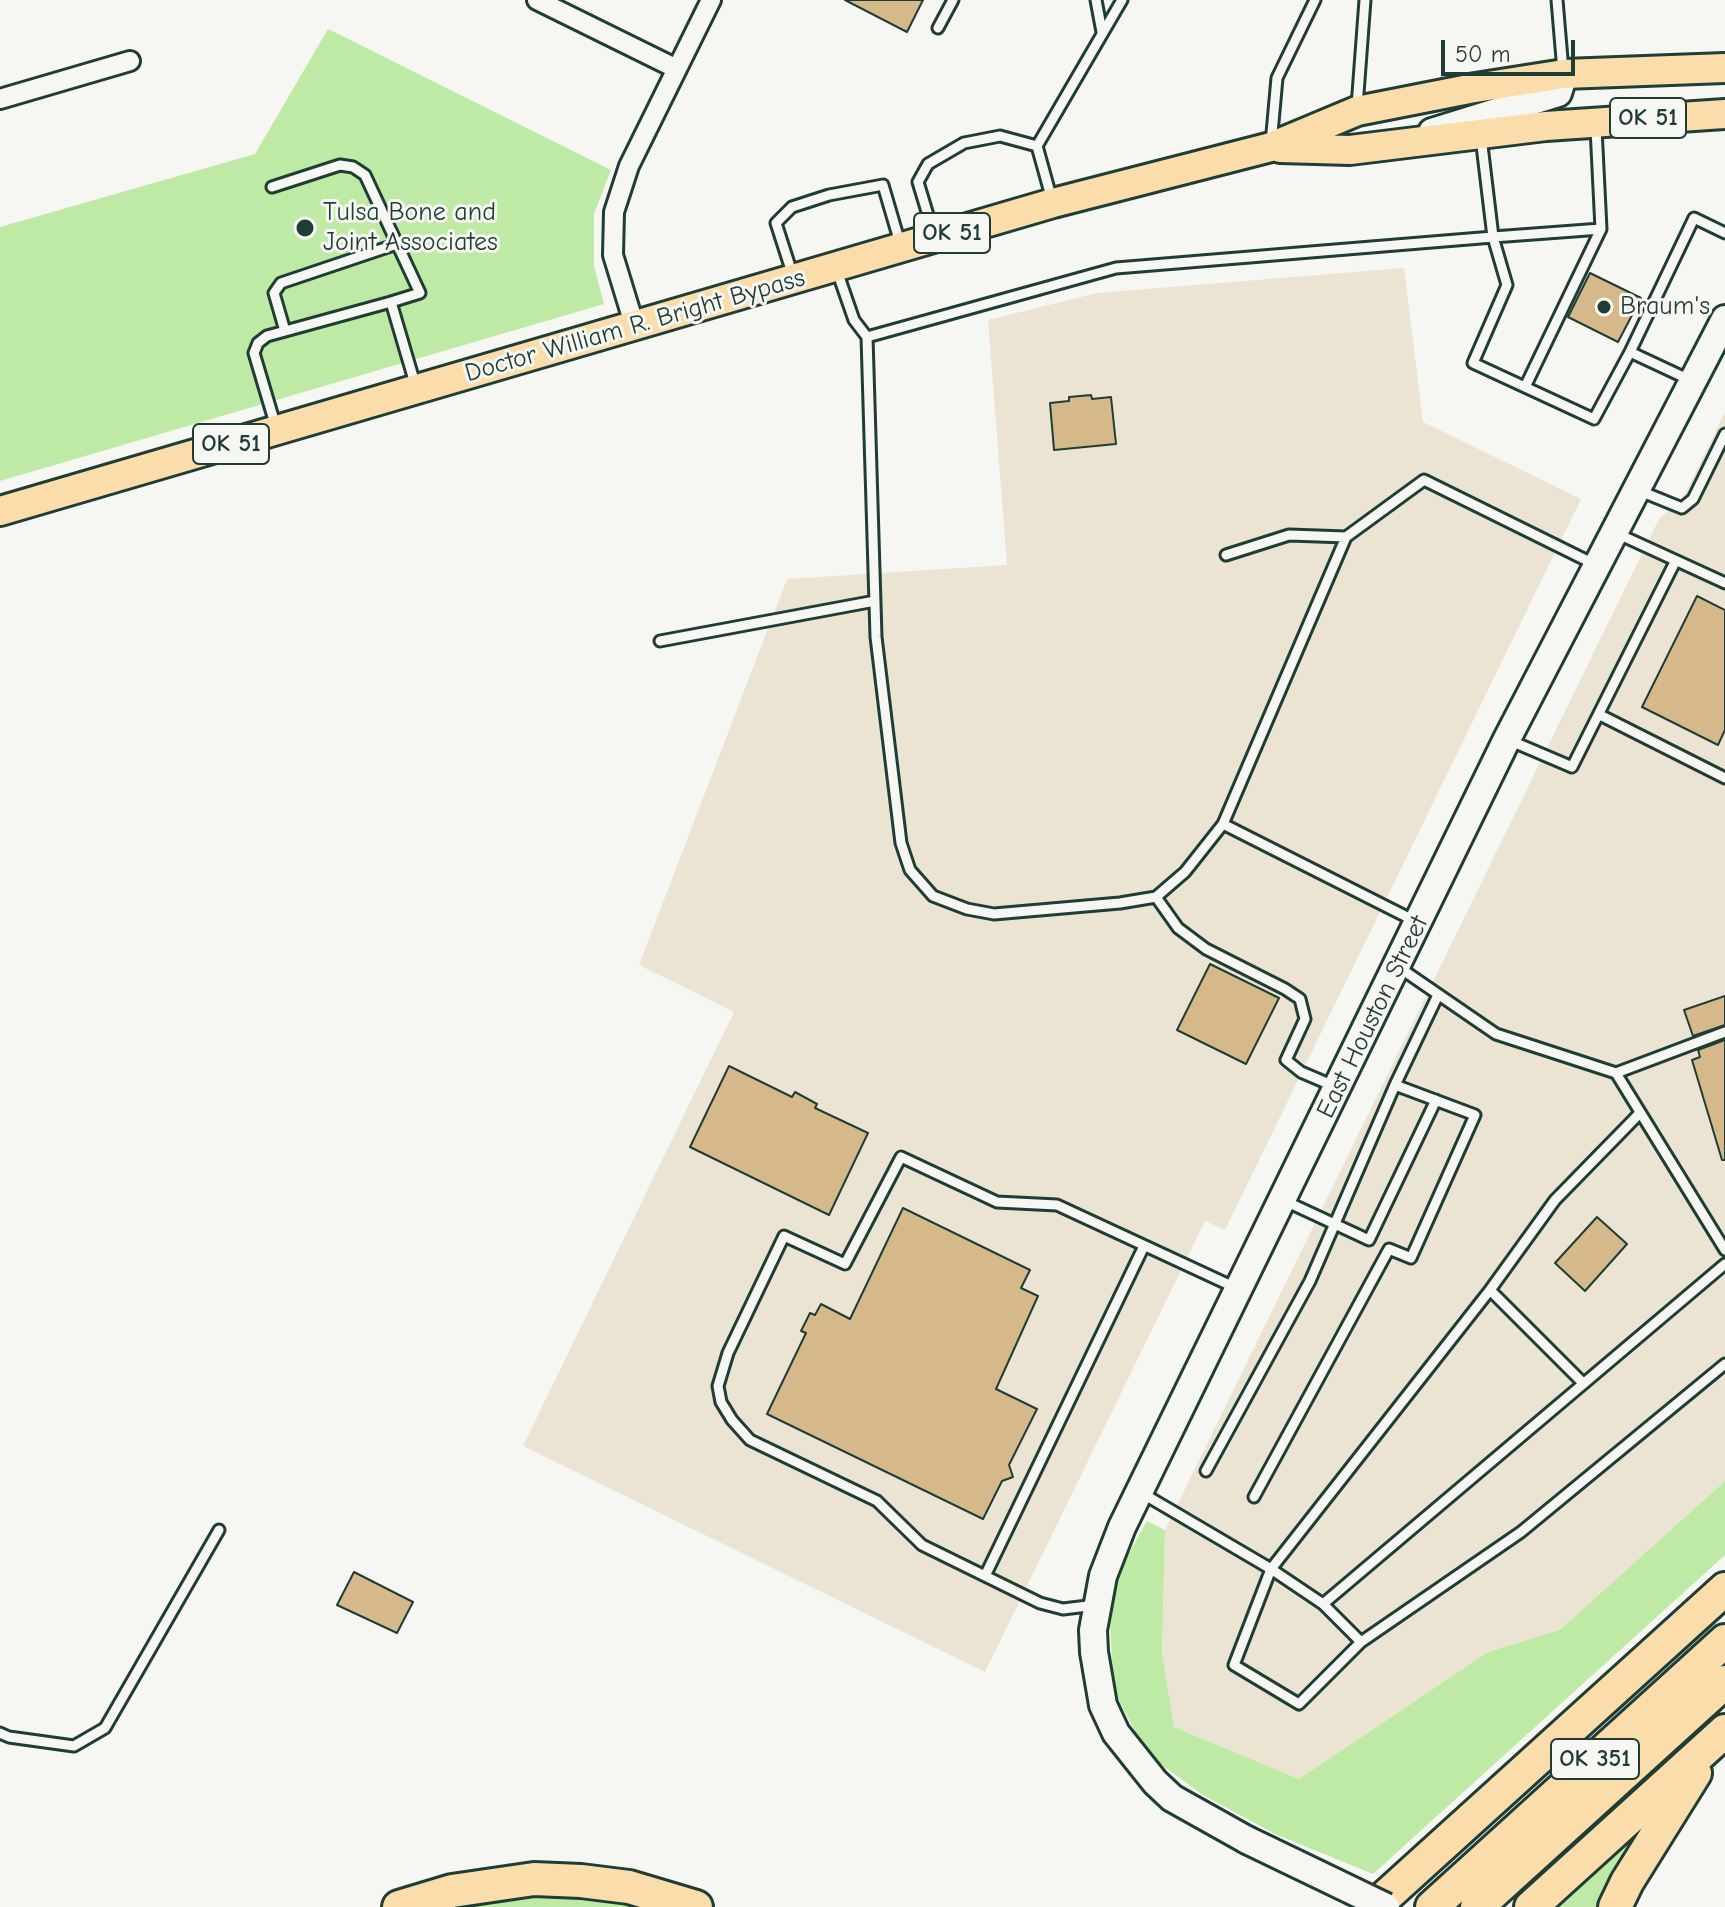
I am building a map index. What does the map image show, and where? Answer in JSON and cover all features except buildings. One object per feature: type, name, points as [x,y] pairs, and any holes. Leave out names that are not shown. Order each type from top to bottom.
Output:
[{"type":"highway","points":[[1374,1907],[1725,1589]]},
{"type":"highway","name":"OK 351","points":[[1432,1907],[1725,1641]]},
{"type":"highway","name":"OK 351","points":[[1477,1907],[1725,1682]]},
{"type":"highway","points":[[1531,1907],[1722,1734]]},
{"type":"highway","points":[[1615,1907],[1658,1832],[1722,1734]]},
{"type":"highway","points":[[399,1907],[452,1891],[534,1879],[629,1887],[696,1907]]},
{"type":"main road","name":"Doctor William R. Bright Bypass","points":[[0,511],[1053,203],[1271,147],[1357,111],[1482,86],[1564,74],[1725,68]]},
{"type":"main road","name":"Doctor William R. Bright Bypass","points":[[1271,147],[1350,150],[1596,122],[1721,117]]},
{"type":"street","points":[[537,0],[677,69]]},
{"type":"street","points":[[635,327],[613,255],[614,212],[629,166],[711,0]]},
{"type":"street","points":[[0,99],[130,61]]},
{"type":"street","points":[[1394,143],[1548,97],[1559,92],[1564,74]]},
{"type":"street","name":"East Houston Street","points":[[1386,1907],[1247,1840],[1172,1798],[1155,1782],[1116,1733],[1103,1705],[1096,1673],[1093,1630],[1097,1605],[1111,1552],[1507,739],[1725,319]]},
{"type":"lane","points":[[938,28],[953,0]]},
{"type":"lane","points":[[1096,0],[1102,32]]},
{"type":"lane","points":[[1053,203],[1037,146],[1122,0]]},
{"type":"lane","points":[[1271,147],[1277,78],[1315,0]]},
{"type":"lane","points":[[1357,111],[1365,0]]},
{"type":"lane","points":[[1557,0],[1564,74]]},
{"type":"lane","points":[[1525,387],[1601,229],[1596,122]]},
{"type":"lane","points":[[1481,133],[1493,237],[1507,285],[1473,363],[1594,419],[1694,218],[1725,233]]},
{"type":"lane","points":[[935,238],[918,182],[928,164],[964,143],[1000,136],[1037,146]]},
{"type":"lane","points":[[272,187],[340,165],[353,167],[365,175],[420,293],[267,336],[258,343],[254,353],[277,431]]},
{"type":"lane","points":[[794,280],[776,223],[792,207],[829,195],[883,185],[901,248]]},
{"type":"lane","points":[[867,337],[1116,268],[1601,229]]},
{"type":"lane","points":[[285,331],[274,293],[281,283],[397,244]]},
{"type":"lane","points":[[836,267],[854,320],[867,337],[876,637],[901,843],[910,870],[933,896],[967,909],[994,914],[1156,897],[1185,872],[1223,824],[1346,537],[1424,480],[1597,566]]},
{"type":"lane","points":[[391,302],[416,390]]},
{"type":"lane","points":[[1630,352],[1693,382]]},
{"type":"lane","points":[[1637,489],[1682,508],[1693,499],[1725,434]]},
{"type":"lane","points":[[1614,532],[1725,583]]},
{"type":"lane","points":[[1226,555],[1289,535],[1346,537]]},
{"type":"lane","points":[[1507,739],[1572,767],[1675,562]]},
{"type":"lane","points":[[660,641],[875,601]]},
{"type":"lane","points":[[1600,715],[1725,778]]},
{"type":"lane","points":[[1223,824],[1418,923]]},
{"type":"lane","points":[[1156,897],[1178,928],[1206,949],[1300,999],[1305,1019],[1286,1060],[1301,1072],[1339,1088]]},
{"type":"lane","points":[[1397,966],[1496,1034],[1616,1073],[1725,1032]]},
{"type":"lane","points":[[1206,1471],[1310,1281],[1395,1085],[1438,995]]},
{"type":"lane","points":[[1616,1073],[1725,1250]]},
{"type":"lane","points":[[1284,1200],[1411,1258],[1475,1115],[1395,1085]]},
{"type":"lane","points":[[1369,1240],[1436,1100]]},
{"type":"lane","points":[[1640,1113],[1555,1200],[1490,1290],[1271,1569],[1234,1665],[1299,1704],[1361,1642],[1521,1532],[1725,1364]]},
{"type":"lane","points":[[1097,1605],[1063,1609],[1040,1603],[922,1545],[877,1501],[750,1440],[721,1402],[718,1386],[728,1353],[784,1236],[845,1264],[901,1157],[997,1202],[1057,1205],[1239,1290]]},
{"type":"lane","points":[[985,1576],[1144,1246]]},
{"type":"lane","points":[[1254,1497],[1389,1249]]},
{"type":"lane","points":[[1323,1604],[1725,1264]]},
{"type":"lane","points":[[1490,1290],[1583,1383]]},
{"type":"lane","points":[[1140,1492],[1271,1569],[1323,1604],[1361,1642]]},
{"type":"lane","points":[[0,1733],[74,1746],[105,1728],[219,1530]]},
{"type":"shaded area","points":[[1404,268],[1423,422],[1581,499],[1225,1230],[1205,1221],[985,1672],[523,1446],[734,1012],[639,965],[787,579],[1007,565],[988,320],[1097,293]]},
{"type":"shaded area","points":[[1725,412],[1725,1481],[1560,1631],[1488,1652],[1299,1779],[1174,1727],[1162,1652],[1165,1530],[1659,519],[1684,496]]},
{"type":"green space","points":[[328,29],[611,170],[594,214],[594,266],[604,304],[0,481],[0,227],[255,154]]},
{"type":"green space","points":[[1725,1481],[1725,1555],[1373,1874],[1275,1834],[1203,1795],[1147,1754],[1113,1689],[1109,1589],[1147,1521],[1165,1530],[1162,1652],[1174,1727],[1299,1779],[1488,1652],[1560,1630]]},
{"type":"green space","points":[[1649,1824],[1604,1907],[1557,1907]]},
{"type":"green space","points":[[552,1889],[659,1907],[434,1907]]},
{"type":"place","name":"Tulsa Bone and Joint Associates","points":[[305,228]]},
{"type":"place","name":"Braum's","points":[[1604,307]]}]
